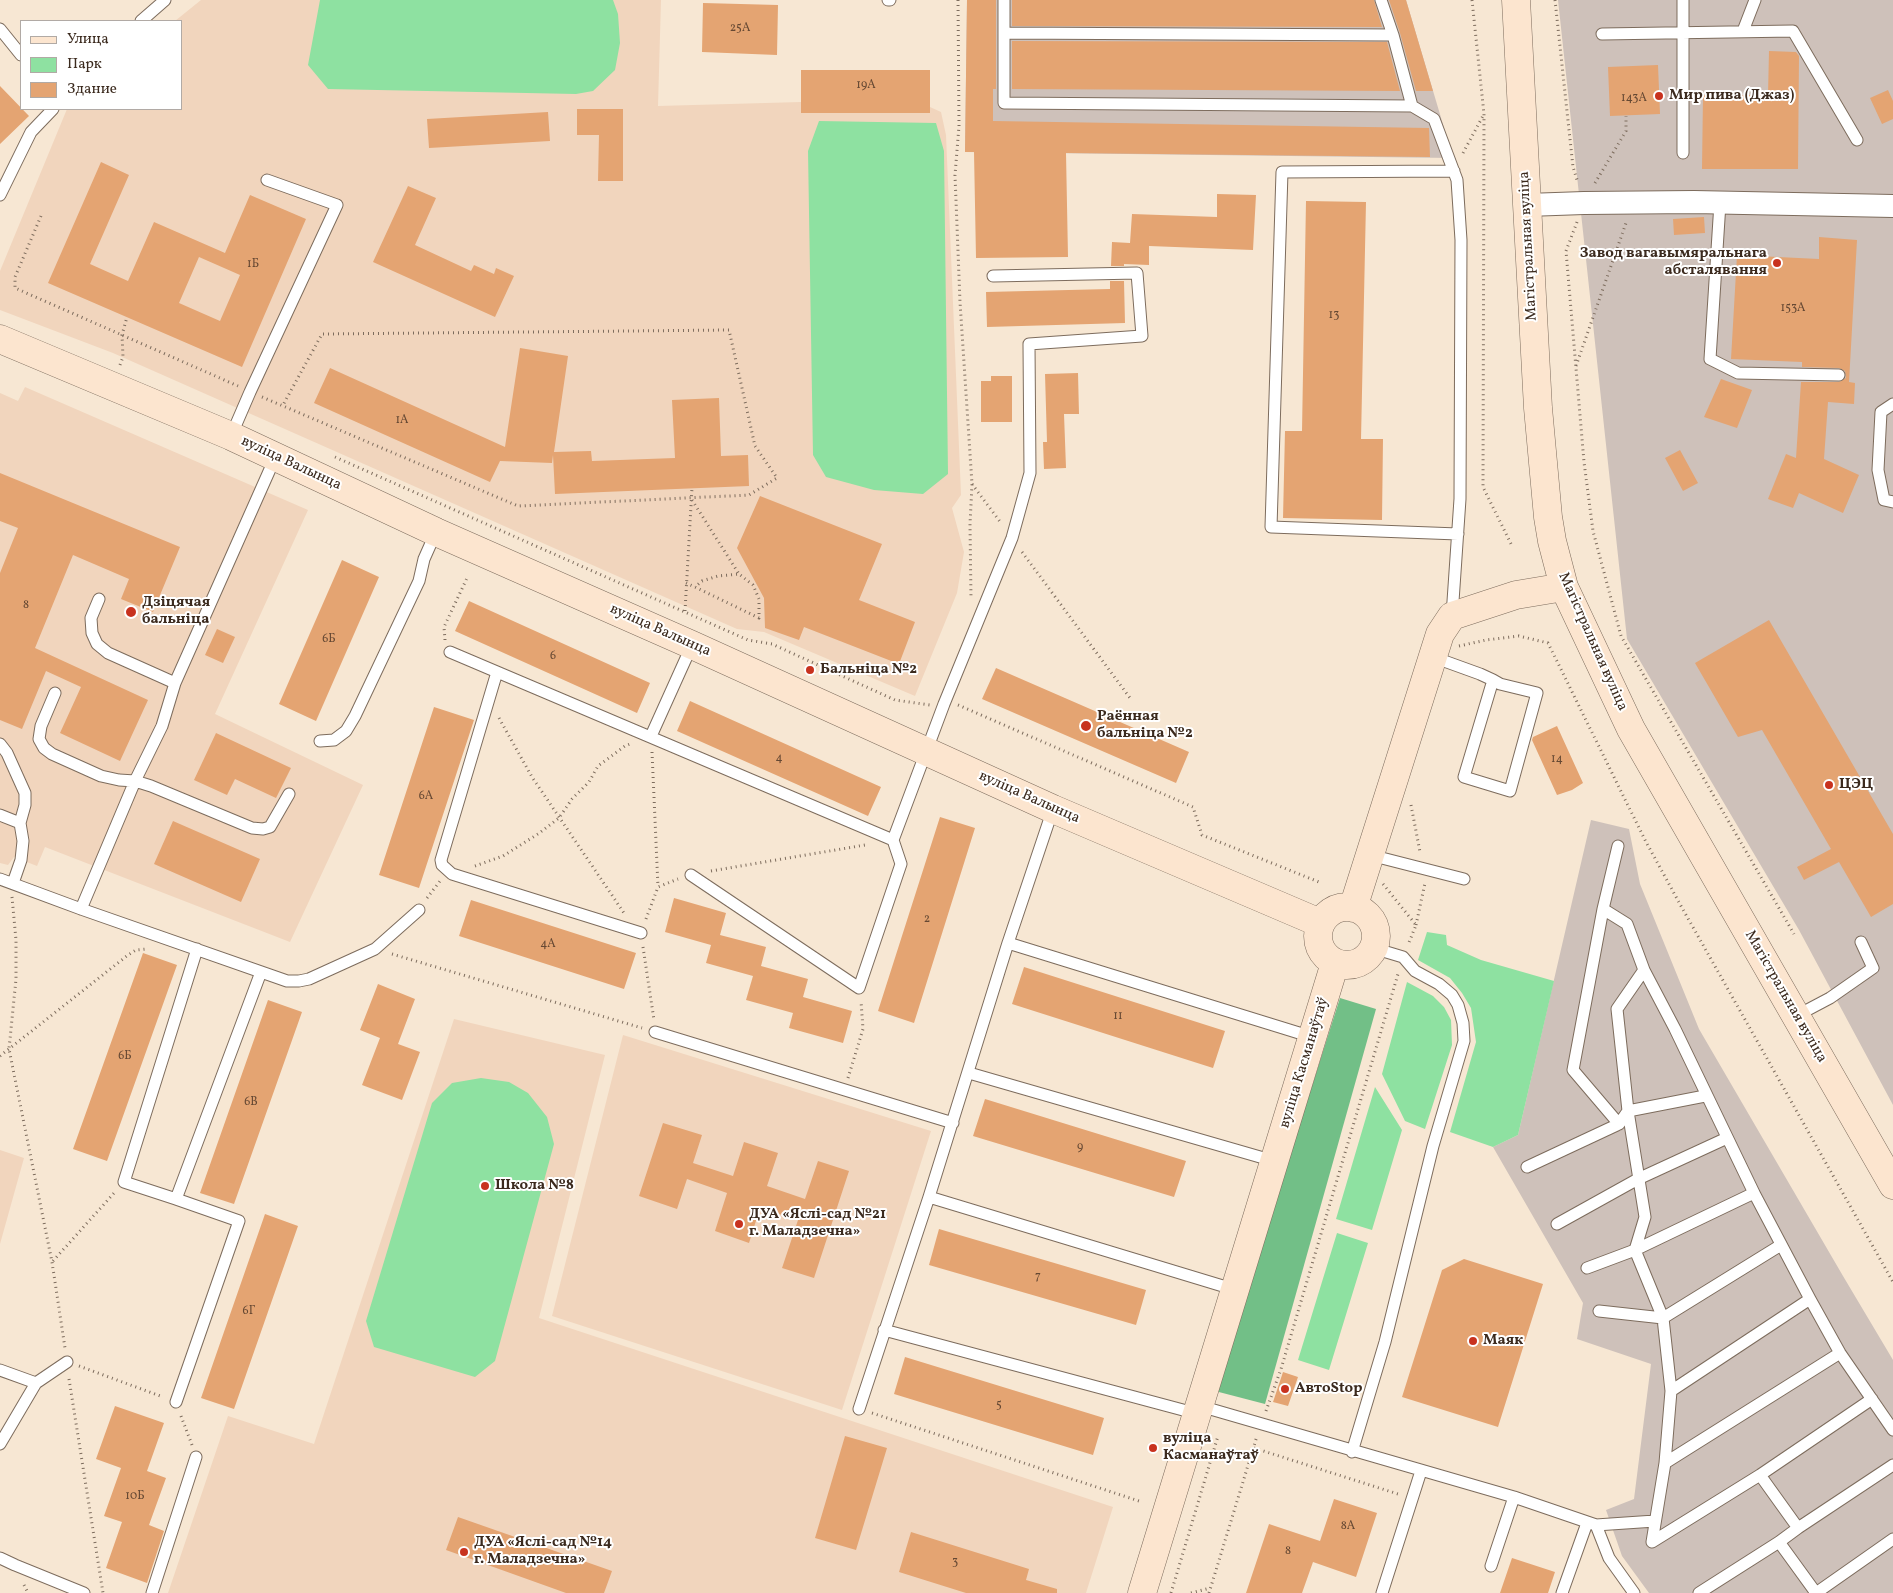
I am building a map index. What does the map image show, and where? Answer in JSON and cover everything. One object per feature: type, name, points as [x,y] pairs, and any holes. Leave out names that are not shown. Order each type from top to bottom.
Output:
[{"type":"street","name":"Магістральная вуліца","points":[[1516,0],[1538,408],[1548,518],[1564,587],[1632,729],[1893,1185]]},
{"type":"street","points":[[1527,205],[1720,203],[1893,206]]},
{"type":"street","name":"вуліца Валынца","points":[[0,340],[231,436],[436,532],[692,645],[1052,809],[1320,923]]},
{"type":"street","points":[[1352,908],[1374,867],[1438,658],[1440,634],[1452,616],[1516,595],[1564,587]]},
{"type":"street","points":[[1352,908],[1365,914],[1371,921],[1376,939],[1368,956],[1361,962],[1351,965],[1335,963],[1325,955],[1320,947],[1318,937],[1320,923],[1330,912],[1352,908]]},
{"type":"street","name":"вуліца Касманаўтаў","points":[[1142,1593],[1335,963]]},
{"type":"lane","points":[[142,20],[165,0]]},
{"type":"lane","points":[[1004,0],[1004,103],[1412,106],[1434,119],[1458,180],[1461,240],[1460,490],[1452,616]]},
{"type":"lane","points":[[1381,0],[1393,35],[1412,106]]},
{"type":"lane","points":[[1683,0],[1683,153]]},
{"type":"lane","points":[[1744,31],[1755,0]]},
{"type":"lane","points":[[0,29],[20,54]]},
{"type":"lane","points":[[1602,34],[1793,31],[1856,140]]},
{"type":"lane","points":[[1004,33],[1393,35]]},
{"type":"lane","points":[[0,195],[4,177],[31,132],[52,110]]},
{"type":"lane","points":[[1454,171],[1282,172],[1271,527],[1458,534]]},
{"type":"lane","points":[[231,436],[338,205],[267,180]]},
{"type":"lane","points":[[1720,203],[1710,359],[1738,373],[1839,375]]},
{"type":"lane","points":[[691,875],[859,988],[901,864],[893,840],[925,752],[1012,538],[1030,473],[1030,344],[1142,336],[1137,273],[993,276]]},
{"type":"lane","points":[[1893,404],[1881,412],[1878,470],[1884,500],[1893,502]]},
{"type":"lane","points":[[81,909],[135,781],[162,726],[175,683],[276,458]]},
{"type":"lane","points":[[320,741],[334,740],[346,731],[355,716],[412,597],[419,581],[424,559],[436,532]]},
{"type":"lane","points":[[99,598],[91,618],[92,633],[96,644],[108,653],[175,683]]},
{"type":"lane","points":[[651,736],[692,645]]},
{"type":"lane","points":[[450,652],[893,840]]},
{"type":"lane","points":[[1438,658],[1493,680],[1500,684],[1537,694],[1510,791],[1464,777],[1493,680]]},
{"type":"lane","points":[[497,672],[441,860],[442,865],[452,874],[639,932]]},
{"type":"lane","points":[[55,692],[41,726],[39,739],[44,748],[52,754],[101,776],[135,781],[151,786],[252,828],[263,829],[270,827],[289,794]]},
{"type":"lane","points":[[0,744],[7,753],[25,793],[25,804],[20,822],[23,842],[21,860],[13,883]]},
{"type":"lane","points":[[859,1409],[969,1073],[1008,943],[1052,809]]},
{"type":"lane","points":[[0,815],[20,822]]},
{"type":"lane","points":[[1618,846],[1603,909],[1573,1070],[1620,1124]]},
{"type":"lane","points":[[1374,867],[1423,870],[1464,879]]},
{"type":"lane","points":[[0,879],[287,981],[309,979],[374,949],[419,910]]},
{"type":"lane","points":[[1603,909],[1627,924],[1644,970],[1754,1193],[1840,1353],[1893,1430]]},
{"type":"lane","points":[[1796,1016],[1830,998],[1873,968],[1861,942]]},
{"type":"lane","points":[[1008,943],[1312,1037]]},
{"type":"lane","points":[[1352,1452],[1385,1342],[1433,1146],[1464,1041],[1463,1022],[1452,995],[1439,984],[1415,971],[1403,957],[1373,948]]},
{"type":"lane","points":[[176,1402],[239,1221],[124,1182],[197,949]]},
{"type":"lane","points":[[1644,970],[1617,1009],[1628,1111],[1645,1217],[1635,1250],[1663,1318],[1671,1391],[1665,1463],[1652,1542],[1760,1475],[1872,1399]]},
{"type":"lane","points":[[176,1199],[261,972]]},
{"type":"lane","points":[[655,1032],[952,1123]]},
{"type":"lane","points":[[969,1073],[1274,1161]]},
{"type":"lane","points":[[1527,1167],[1620,1124],[1628,1111],[1705,1096]]},
{"type":"lane","points":[[1557,1224],[1638,1179],[1727,1138]]},
{"type":"lane","points":[[1587,1268],[1635,1250],[1754,1193]]},
{"type":"lane","points":[[929,1197],[1236,1290]]},
{"type":"lane","points":[[1599,1311],[1663,1318],[1782,1245]]},
{"type":"lane","points":[[1671,1391],[1810,1299]]},
{"type":"lane","points":[[884,1330],[1261,1424],[1352,1452],[1514,1497],[1591,1524],[1655,1521]]},
{"type":"lane","points":[[1665,1463],[1840,1353]]},
{"type":"lane","points":[[0,1444],[36,1383],[67,1362]]},
{"type":"lane","points":[[0,1370],[36,1383]]},
{"type":"lane","points":[[152,1593],[196,1457]]},
{"type":"lane","points":[[1699,1593],[1893,1465]]},
{"type":"lane","points":[[1382,1593],[1421,1471]]},
{"type":"lane","points":[[1760,1475],[1798,1528]]},
{"type":"lane","points":[[1491,1566],[1514,1497]]},
{"type":"lane","points":[[1562,1593],[1591,1524]]},
{"type":"lane","points":[[1591,1524],[1609,1558],[1634,1593]]},
{"type":"lane","points":[[1779,1542],[1816,1593],[1893,1538]]},
{"type":"lane","points":[[0,1558],[15,1566],[84,1593]]},
{"type":"path","points":[[958,0],[959,126],[955,176],[960,302],[972,484],[970,524],[971,608]]},
{"type":"path","points":[[1472,0],[1484,114],[1484,488],[1512,546]]},
{"type":"path","points":[[1555,0],[1573,167],[1584,203]]},
{"type":"path","points":[[1454,171],[1484,114]]},
{"type":"path","points":[[1626,116],[1626,131],[1584,203],[1566,251],[1584,462],[1593,531],[1621,636],[1794,934]]},
{"type":"path","points":[[41,216],[15,277],[15,288],[250,392],[518,506],[749,495],[777,478],[755,446],[729,330],[322,334],[283,406]]},
{"type":"path","points":[[1576,366],[1627,220]]},
{"type":"path","points":[[111,364],[119,368],[122,358],[122,335],[127,317]]},
{"type":"path","points":[[331,455],[748,640],[772,644],[895,700],[933,705],[952,702],[1194,807],[1202,836],[1320,882]]},
{"type":"path","points":[[972,484],[1130,698]]},
{"type":"path","points":[[685,612],[692,488]]},
{"type":"path","points":[[686,583],[759,618],[759,600],[752,585],[739,574],[692,499]]},
{"type":"path","points":[[695,588],[702,581],[718,576],[739,574]]},
{"type":"path","points":[[450,652],[444,638],[444,627],[467,578]]},
{"type":"path","points":[[1438,658],[1455,647],[1486,640],[1520,636],[1548,643],[1620,791],[1676,898],[1893,1282]]},
{"type":"path","points":[[488,700],[532,777],[639,932]]},
{"type":"path","points":[[419,910],[437,884],[452,874],[503,856],[538,834],[559,818],[588,782],[598,766],[624,746],[651,736],[658,886]]},
{"type":"path","points":[[1209,1593],[1286,1350],[1403,957],[1416,925],[1425,883],[1411,804]]},
{"type":"path","points":[[1374,867],[1416,925]]},
{"type":"path","points":[[13,883],[12,900],[16,940],[16,979],[10,1049],[52,1262],[103,1593]]},
{"type":"path","points":[[374,949],[655,1032]]},
{"type":"path","points":[[0,1056],[128,955],[136,950],[154,950]]},
{"type":"path","points":[[844,1090],[863,1028],[859,988]]},
{"type":"path","points":[[52,1262],[124,1182]]},
{"type":"path","points":[[67,1362],[176,1402],[196,1457]]},
{"type":"path","points":[[859,1409],[1142,1502]]},
{"type":"path","points":[[1171,1593],[1218,1436]]},
{"type":"path","points":[[1254,1448],[1413,1498]]},
{"type":"path","points":[[1192,1593],[1211,1588]]},
{"type":"shaded area","points":[[201,0],[661,0],[658,106],[801,102],[930,107],[941,112],[946,135],[961,495],[952,508],[964,552],[957,593],[915,696],[764,632],[737,629],[113,353],[0,310],[0,271],[67,110],[182,110],[182,20],[176,20]]},
{"type":"shaded area","points":[[967,0],[1406,0],[1453,158],[965,152]]},
{"type":"shaded area","points":[[1558,0],[1893,0],[1893,1105],[1799,930],[1627,639]]},
{"type":"shaded area","name":"Дзіцячая бальніца","points":[[25,387],[308,510],[215,714],[363,785],[290,942],[45,847],[37,866],[14,857],[8,865],[0,863],[0,393],[18,401]]},
{"type":"shaded area","points":[[1591,820],[1629,829],[1640,884],[1699,1029],[1893,1360],[1893,1593],[1649,1593],[1622,1556],[1606,1510],[1634,1499],[1651,1364],[1577,1339],[1583,1303],[1493,1147],[1518,1135]]},
{"type":"shaded area","name":"Школа №8","points":[[454,1019],[605,1055],[539,1318],[1113,1507],[1086,1593],[168,1593],[228,1416],[314,1444]]},
{"type":"shaded area","name":"ДУА «Яслі-сад №21 г. Маладзечна»","points":[[623,1035],[931,1131],[842,1410],[552,1316]]},
{"type":"shaded area","points":[[0,1150],[24,1158],[0,1244]]},
{"type":"green space","points":[[320,0],[613,0],[618,14],[620,43],[615,70],[593,91],[576,94],[328,89],[308,65]]},
{"type":"green space","points":[[819,121],[936,123],[944,151],[948,474],[923,494],[874,490],[826,477],[813,455],[808,151]]},
{"type":"green space","points":[[1427,932],[1446,935],[1447,945],[1481,960],[1554,981],[1518,1135],[1493,1147],[1450,1132],[1476,1042],[1471,1008],[1462,993],[1450,978],[1418,960]]},
{"type":"green space","points":[[1407,982],[1433,996],[1444,1007],[1451,1020],[1452,1045],[1425,1129],[1405,1121],[1382,1074]]},
{"type":"green space","points":[[1340,998],[1376,1009],[1265,1404],[1215,1391]]},
{"type":"green space","points":[[481,1078],[509,1082],[528,1093],[547,1117],[554,1144],[495,1361],[475,1377],[374,1347],[366,1321],[432,1103],[452,1083]]},
{"type":"green space","points":[[1375,1087],[1402,1130],[1372,1230],[1336,1219]]},
{"type":"green space","points":[[1337,1233],[1368,1243],[1329,1370],[1298,1360]]},
{"type":"building","points":[[967,0],[996,0],[996,89],[993,89],[993,121],[1429,128],[1430,157],[1066,153],[1068,257],[976,258],[974,152],[965,152]]},
{"type":"building","points":[[1012,0],[1374,0],[1382,27],[1012,26]]},
{"type":"building","points":[[1389,0],[1406,0],[1433,91],[1416,91]]},
{"type":"building","points":[[703,3],[778,5],[777,55],[702,52]]},
{"type":"building","points":[[1012,41],[1387,42],[1400,91],[1012,89]]},
{"type":"building","points":[[1769,51],[1796,52],[1799,56],[1798,169],[1702,169],[1703,95],[1768,95]]},
{"type":"building","points":[[1658,65],[1660,114],[1610,116],[1608,67]]},
{"type":"building","points":[[801,70],[930,70],[930,113],[801,113]]},
{"type":"building","points":[[0,86],[20,107],[20,110],[23,110],[29,116],[0,144]]},
{"type":"building","points":[[1888,90],[1893,101],[1893,119],[1882,124],[1870,98]]},
{"type":"building","points":[[577,109],[623,109],[623,181],[598,181],[599,135],[577,135]]},
{"type":"building","points":[[548,112],[550,141],[429,148],[427,119]]},
{"type":"building","points":[[101,162],[129,175],[90,264],[128,281],[154,222],[225,253],[250,195],[306,219],[242,367],[48,283]],"holes":[[[199,257],[240,275],[220,321],[179,303]]]},
{"type":"building","points":[[408,186],[436,198],[415,245],[471,271],[474,265],[494,274],[496,268],[514,276],[495,317],[373,262]]},
{"type":"building","points":[[1217,194],[1256,195],[1253,250],[1149,246],[1149,265],[1124,264],[1124,266],[1111,266],[1112,242],[1130,243],[1132,214],[1217,217]]},
{"type":"building","points":[[1306,201],[1366,202],[1361,439],[1383,439],[1382,520],[1283,518],[1285,431],[1302,431]]},
{"type":"building","points":[[1704,217],[1705,233],[1674,235],[1673,219]]},
{"type":"building","points":[[1819,237],[1857,240],[1849,382],[1855,383],[1854,404],[1828,402],[1824,459],[1859,475],[1843,513],[1799,493],[1793,508],[1768,499],[1786,454],[1796,458],[1801,382],[1839,382],[1846,378],[1845,371],[1839,368],[1802,367],[1802,362],[1731,359],[1737,255],[1819,259]]},
{"type":"building","points":[[1110,281],[1124,281],[1125,323],[987,327],[986,292],[1110,289]]},
{"type":"building","points":[[520,348],[568,356],[554,452],[591,451],[592,461],[675,458],[672,400],[719,398],[721,456],[748,455],[749,486],[555,494],[553,455],[552,463],[500,461],[490,482],[314,403],[330,368],[505,447]]},
{"type":"building","points":[[1078,373],[1079,414],[1064,414],[1066,468],[1044,469],[1043,442],[1047,442],[1045,374]]},
{"type":"building","points":[[991,376],[1012,376],[1012,422],[981,422],[981,381],[991,381]]},
{"type":"building","points":[[1721,379],[1752,390],[1737,428],[1704,417]]},
{"type":"building","points":[[1680,450],[1698,483],[1683,491],[1665,458]]},
{"type":"building","name":"Дзіцячая бальніца","points":[[0,473],[180,547],[153,612],[121,599],[129,579],[73,555],[35,648],[148,700],[120,761],[60,733],[81,687],[46,671],[22,729],[0,720],[0,573],[18,528],[0,521]]},
{"type":"building","points":[[760,496],[882,544],[859,600],[915,622],[899,664],[804,627],[799,640],[765,628],[764,598],[737,548]]},
{"type":"building","points":[[342,560],[379,577],[316,721],[279,704]]},
{"type":"building","points":[[469,601],[650,683],[637,713],[455,631]]},
{"type":"building","name":"ЦЭЦ","points":[[1769,620],[1893,834],[1893,904],[1871,917],[1839,862],[1804,880],[1797,867],[1831,849],[1762,730],[1738,737],[1695,663]]},
{"type":"building","points":[[217,629],[235,637],[223,663],[205,655]]},
{"type":"building","name":"Раённая бальніца №2","points":[[996,668],[1189,752],[1176,783],[982,699]]},
{"type":"building","points":[[690,701],[881,787],[868,816],[677,731]]},
{"type":"building","points":[[434,707],[474,720],[419,888],[379,875]]},
{"type":"building","points":[[1557,726],[1583,783],[1572,790],[1557,795],[1532,740],[1533,737]]},
{"type":"building","points":[[216,733],[291,768],[276,798],[235,779],[227,795],[194,780]]},
{"type":"building","points":[[940,817],[975,828],[914,1023],[878,1011]]},
{"type":"building","points":[[173,821],[260,859],[241,902],[154,864]]},
{"type":"building","points":[[674,898],[726,913],[720,935],[766,947],[761,966],[808,979],[803,997],[852,1011],[843,1043],[789,1028],[793,1013],[746,1000],[753,976],[706,963],[711,945],[665,932]]},
{"type":"building","points":[[471,900],[636,953],[624,989],[459,936]]},
{"type":"building","points":[[143,953],[177,965],[107,1161],[73,1149]]},
{"type":"building","points":[[1024,967],[1225,1031],[1213,1068],[1012,1004]]},
{"type":"building","points":[[378,984],[415,999],[398,1044],[420,1052],[402,1100],[362,1085],[380,1038],[360,1030]]},
{"type":"building","points":[[268,1000],[302,1012],[234,1204],[200,1193]]},
{"type":"building","points":[[985,1099],[1186,1161],[1174,1197],[973,1136]]},
{"type":"building","points":[[663,1123],[702,1135],[693,1163],[733,1176],[744,1142],[778,1153],[767,1186],[805,1199],[818,1161],[849,1171],[814,1278],[782,1268],[798,1220],[760,1208],[749,1243],[715,1231],[727,1193],[687,1179],[677,1209],[639,1196]]},
{"type":"building","points":[[265,1214],[298,1226],[234,1409],[201,1398]]},
{"type":"building","points":[[939,1229],[1146,1290],[1136,1325],[929,1265]]},
{"type":"building","name":"Маяк","points":[[1464,1259],[1543,1284],[1498,1427],[1402,1397],[1442,1270]]},
{"type":"building","points":[[905,1357],[1104,1418],[1093,1455],[894,1394]]},
{"type":"building","name":"АвтоStop","points":[[1283,1372],[1298,1377],[1288,1406],[1273,1402]]},
{"type":"building","points":[[115,1406],[164,1423],[147,1471],[166,1478],[149,1525],[164,1531],[147,1583],[106,1568],[122,1522],[104,1516],[121,1468],[96,1459]]},
{"type":"building","points":[[845,1436],[887,1448],[856,1550],[815,1538]]},
{"type":"building","points":[[1334,1499],[1377,1513],[1356,1577],[1313,1562],[1302,1593],[1246,1593],[1269,1524],[1320,1541]]},
{"type":"building","points":[[458,1517],[612,1571],[604,1593],[566,1593],[446,1550]]},
{"type":"building","points":[[911,1532],[1029,1569],[1026,1580],[1057,1589],[1057,1593],[966,1593],[899,1572]]},
{"type":"building","points":[[1512,1558],[1555,1572],[1548,1593],[1500,1593]]},
{"type":"place","name":"Мир пива (Джаз)","points":[[1659,96]]},
{"type":"place","name":"Завод вагавымяральнага абсталявання","points":[[1777,263]]},
{"type":"place","name":"Дзіцячая бальніца","points":[[131,612]]},
{"type":"place","name":"Бальніца №2","points":[[810,670]]},
{"type":"place","name":"Раённая бальніца №2","points":[[1086,726]]},
{"type":"place","name":"ЦЭЦ","points":[[1829,785]]},
{"type":"place","name":"Школа №8","points":[[485,1186]]},
{"type":"place","name":"ДУА «Яслі-сад №21 г. Маладзечна»","points":[[739,1224]]},
{"type":"place","name":"Маяк","points":[[1473,1341]]},
{"type":"place","name":"АвтоStop","points":[[1285,1389]]},
{"type":"place","name":"вуліца Касманаўтаў","points":[[1153,1448]]},
{"type":"place","name":"ДУА «Яслі-сад №14 г. Маладзечна»","points":[[464,1552]]}]
